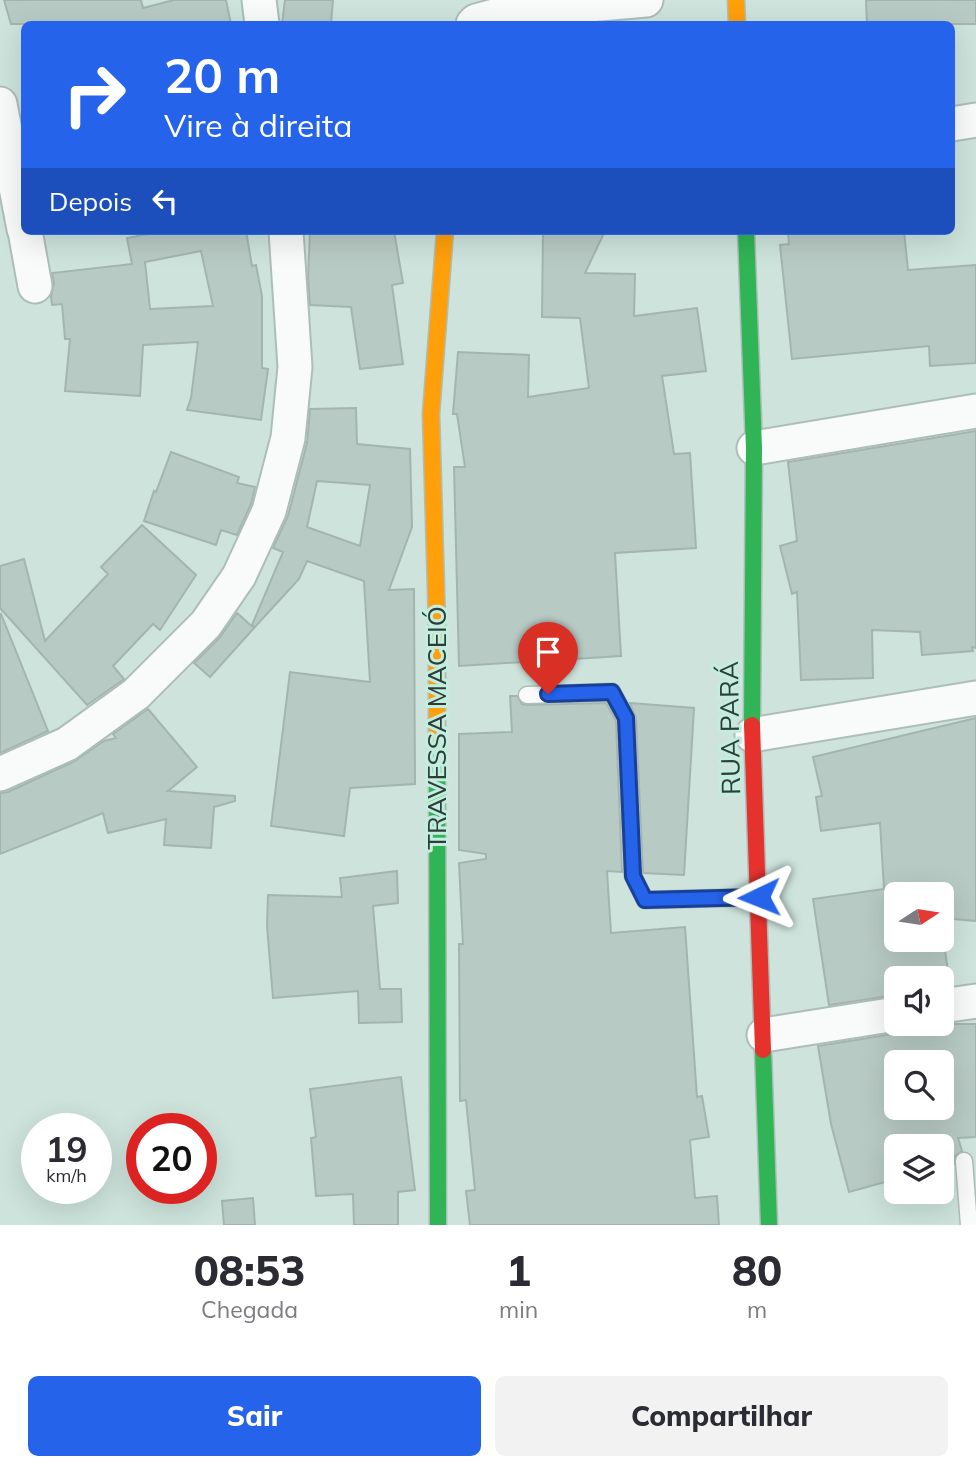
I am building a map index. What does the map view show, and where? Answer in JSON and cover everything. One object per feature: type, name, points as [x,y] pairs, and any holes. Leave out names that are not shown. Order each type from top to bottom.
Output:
[{"type":"street","points":[[258,0],[262,21]]},
{"type":"street","points":[[476,21],[509,12],[646,0]]},
{"type":"street","points":[[736,0],[737,21]]},
{"type":"street","points":[[0,104],[21,210]]},
{"type":"street","points":[[955,124],[976,120]]},
{"type":"street","points":[[26,235],[35,286]]},
{"type":"street","points":[[0,774],[67,744],[136,694],[206,624],[239,576],[269,511],[288,438],[295,367],[286,235]]},
{"type":"street","name":"TRAVESSA MACEIÓ","points":[[438,1225],[437,625],[431,414],[445,235]]},
{"type":"street","name":"RUA PARÁ","points":[[746,235],[754,448],[752,735],[769,1225]]},
{"type":"street","points":[[754,448],[976,411]]},
{"type":"street","points":[[752,735],[976,698]]},
{"type":"street","points":[[954,1004],[976,1001]]},
{"type":"street","points":[[764,1035],[884,1016]]},
{"type":"lane","points":[[527,695],[612,692],[626,718],[633,876],[645,900],[759,897]]},
{"type":"lane","points":[[964,1161],[969,1225]]},
{"type":"building","points":[[4,0],[141,0],[143,8],[174,0],[226,0],[230,21],[21,21],[21,24],[11,24]]},
{"type":"building","points":[[285,0],[333,0],[331,21],[282,21]]},
{"type":"building","points":[[866,0],[976,0],[976,24],[955,24],[955,21],[867,21]]},
{"type":"building","points":[[143,235],[247,235],[252,266],[256,265],[262,296],[262,368],[268,369],[261,420],[187,410],[198,342],[143,345],[140,396],[65,391],[70,339],[65,339],[62,304],[52,305],[52,273],[132,264],[127,238]],"holes":[[[201,251],[213,306],[150,309],[145,262]]]},
{"type":"building","points":[[310,235],[395,235],[403,283],[392,285],[403,364],[360,369],[351,307],[310,305]]},
{"type":"building","points":[[543,235],[603,235],[585,273],[635,274],[634,316],[697,308],[706,371],[662,376],[674,454],[690,453],[696,548],[615,553],[621,656],[459,666],[454,467],[465,467],[457,414],[453,414],[458,352],[529,355],[528,397],[589,388],[580,318],[542,317]]},
{"type":"building","points":[[788,235],[904,235],[908,270],[976,265],[976,363],[930,366],[929,346],[792,359],[780,245],[789,244]]},
{"type":"building","points":[[356,408],[357,444],[410,449],[412,527],[389,590],[414,589],[415,784],[350,788],[344,836],[271,826],[290,672],[370,682],[364,581],[307,561],[299,579],[255,627],[252,625],[283,552],[273,548],[288,516],[307,443],[310,409]],"holes":[[[317,481],[370,485],[360,546],[307,527]]]},
{"type":"building","points":[[976,431],[976,648],[972,647],[973,651],[922,655],[920,632],[872,630],[873,678],[801,680],[797,592],[792,594],[780,546],[797,541],[788,462]]},
{"type":"building","points":[[171,452],[239,477],[237,483],[255,487],[251,504],[237,535],[221,530],[216,545],[144,521]]},
{"type":"building","points":[[142,525],[196,575],[160,630],[153,624],[113,666],[124,679],[87,705],[0,608],[0,566],[24,559],[45,641],[108,574],[101,567]]},
{"type":"building","points":[[237,613],[254,628],[210,677],[194,663],[220,637]]},
{"type":"building","points":[[0,615],[48,731],[0,753]]},
{"type":"building","points":[[510,696],[517,696],[522,704],[527,705],[606,703],[616,721],[622,872],[607,871],[611,933],[685,927],[697,1097],[702,1096],[709,1137],[690,1140],[695,1198],[717,1196],[719,1225],[470,1225],[466,1191],[475,1190],[466,1100],[460,1101],[459,944],[463,944],[459,863],[486,859],[486,854],[459,850],[459,734],[512,732]]},
{"type":"building","points":[[630,703],[694,708],[684,875],[643,873],[636,718]]},
{"type":"building","points":[[148,709],[197,767],[168,791],[235,796],[235,801],[214,807],[211,848],[164,845],[166,819],[108,833],[103,813],[0,854],[0,793],[8,792],[75,761],[104,741],[116,738],[113,734]]},
{"type":"building","points":[[976,718],[976,921],[954,919],[954,882],[884,882],[884,889],[880,823],[821,831],[816,797],[822,796],[813,757]]},
{"type":"building","points":[[397,871],[398,903],[373,906],[380,989],[401,989],[402,1022],[359,1023],[358,991],[273,998],[267,926],[268,895],[342,897],[340,878]]},
{"type":"building","points":[[884,889],[884,952],[945,952],[947,966],[884,966],[884,997],[829,1005],[813,899]]},
{"type":"building","points":[[954,1024],[976,1024],[976,1137],[958,1138],[962,1151],[955,1156],[954,1164],[954,1134],[884,1134],[884,1182],[849,1192],[831,1124],[818,1046],[884,1035],[954,1036]]},
{"type":"building","points":[[401,1077],[415,1190],[398,1192],[398,1225],[354,1225],[353,1194],[316,1196],[311,1138],[316,1137],[310,1089]]},
{"type":"building","points":[[253,1198],[255,1225],[224,1225],[222,1201]]},
{"type":"traffic: fast","points":[[746,235],[754,448],[752,725]]},
{"type":"traffic: fast","points":[[437,733],[438,1225]]},
{"type":"traffic: fast","points":[[763,1050],[769,1225]]},
{"type":"traffic: slow","points":[[736,0],[737,21]]},
{"type":"traffic: slow","points":[[437,733],[431,414],[445,235]]},
{"type":"traffic: jam","points":[[752,725],[763,1050]]},
{"type":"route","points":[[548,694],[612,692],[626,718],[633,876],[645,900],[759,897]]}]
